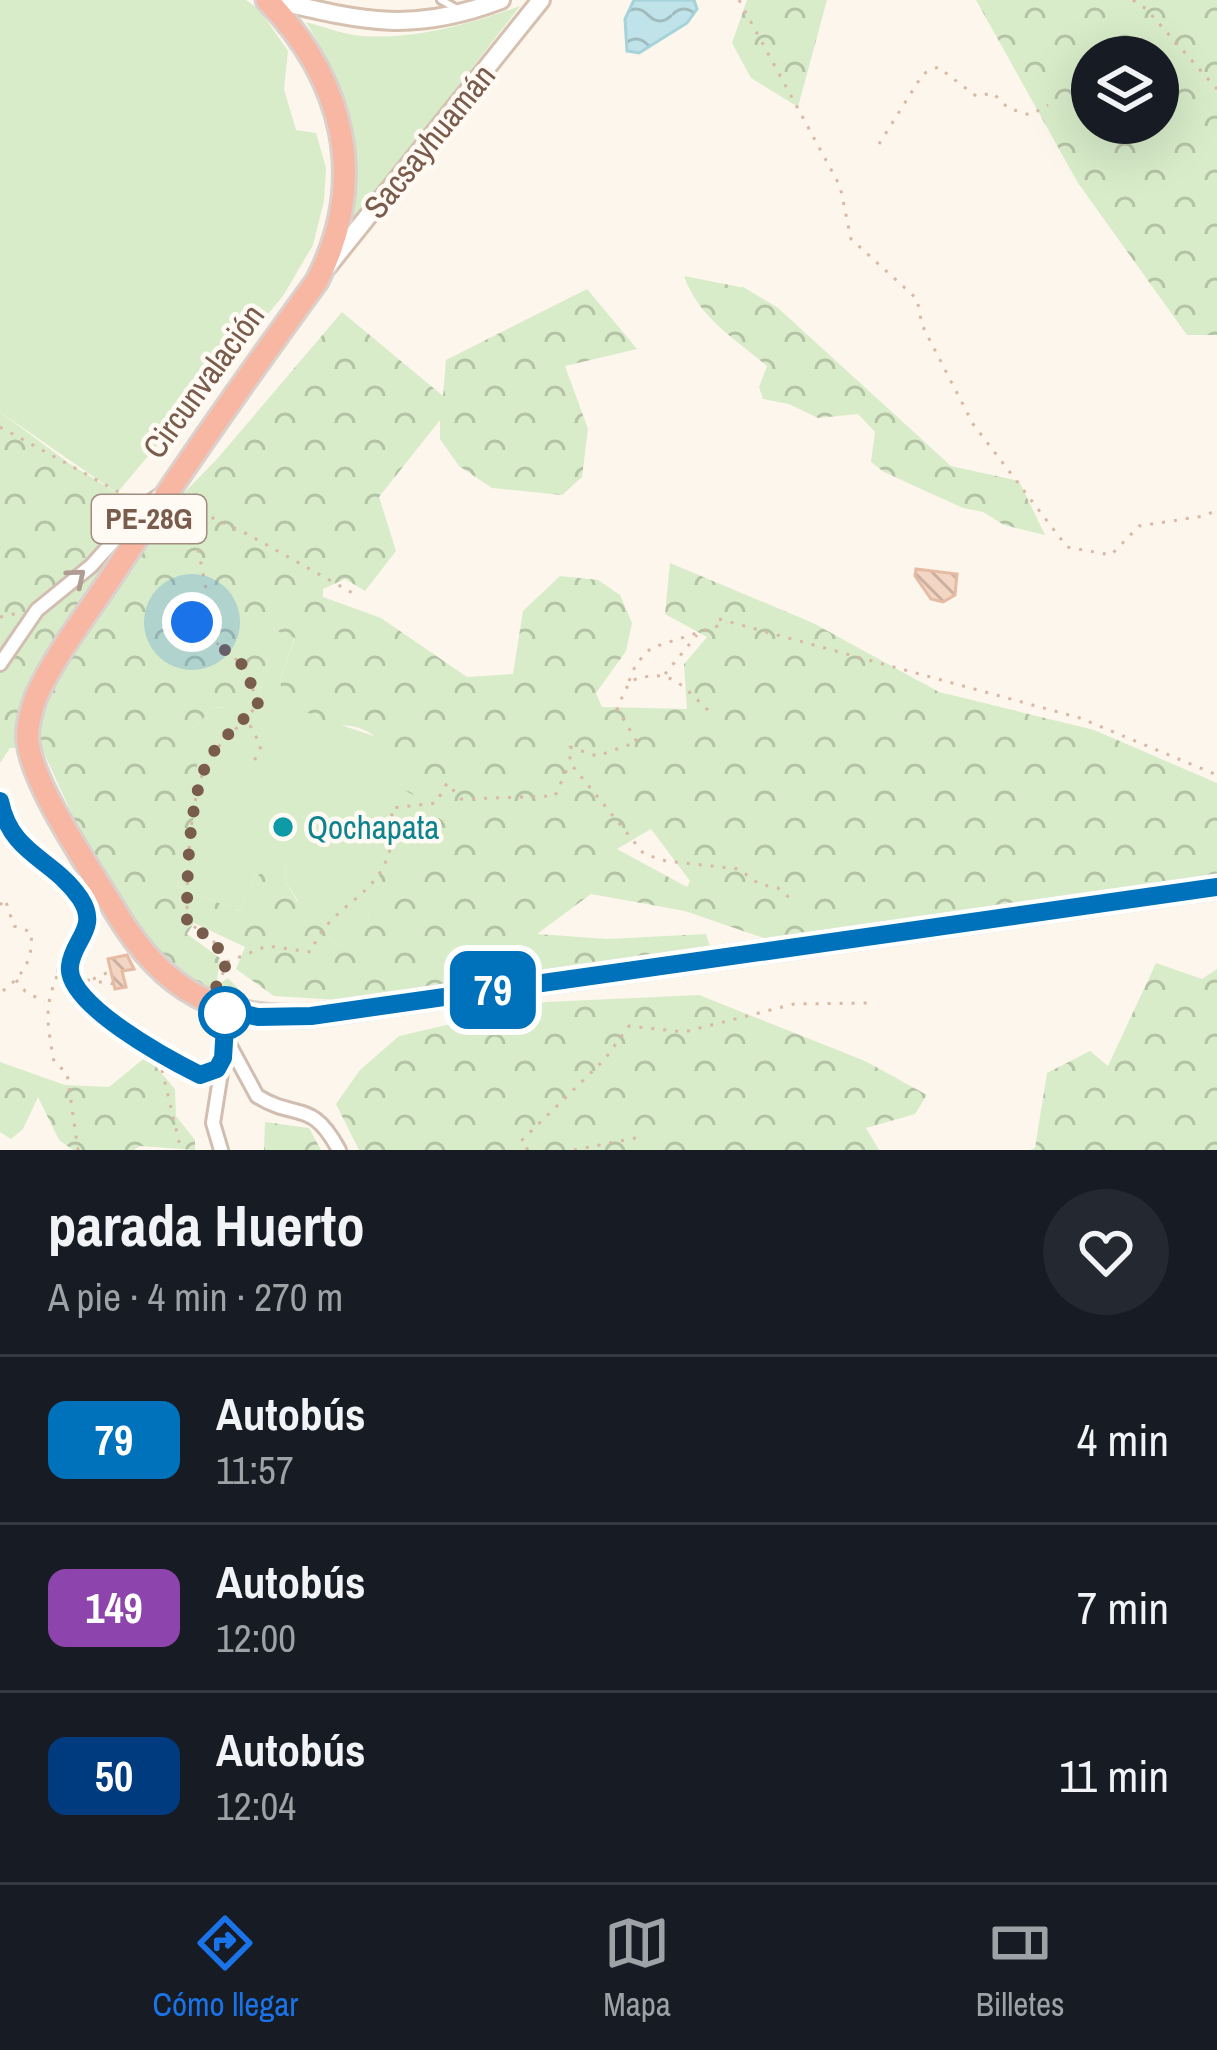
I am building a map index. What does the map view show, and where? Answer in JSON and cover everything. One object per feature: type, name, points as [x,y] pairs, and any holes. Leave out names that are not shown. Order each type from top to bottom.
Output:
[{"type":"highway","name":"Circunvalación","points":[[226,1010],[158,970],[130,936],[45,788],[28,743],[29,719],[38,694],[162,499],[316,280],[329,254],[345,181],[339,122],[310,51],[273,0]]},
{"type":"highway","name":"PE-28G","points":[[226,1010],[258,1017],[311,1016],[1217,887]]},
{"type":"street","points":[[273,0],[362,21],[436,20],[501,0]]},
{"type":"street","name":"Sacsayhuamán","points":[[316,280],[542,0]]},
{"type":"street","points":[[0,664],[37,610],[162,499]]},
{"type":"street","points":[[0,801],[12,836],[82,900],[89,922],[69,968],[79,993],[129,1034],[205,1076],[223,1058]]},
{"type":"street","points":[[220,1150],[213,1124],[226,1010]]},
{"type":"street","points":[[224,1035],[256,1096],[313,1114],[339,1150]]},
{"type":"lane","points":[[441,0],[463,13]]},
{"type":"path","points":[[739,0],[840,186],[851,239],[917,299],[922,325],[973,424],[1067,547],[1111,555],[1139,526],[1217,510]]},
{"type":"path","points":[[1133,0],[1217,89]]},
{"type":"path","points":[[879,145],[923,74],[938,67],[976,96],[993,94],[1008,108],[1030,115],[1048,106]]},
{"type":"path","points":[[0,427],[122,496],[162,499],[249,536],[358,596]]},
{"type":"path","points":[[162,499],[171,514],[195,532],[206,589],[192,622],[245,667],[258,704],[211,756],[200,781],[187,888],[187,921],[214,942],[227,962]]},
{"type":"path","points":[[0,617],[37,610]]},
{"type":"path","points":[[719,619],[1080,718],[1217,775]]},
{"type":"path","points":[[205,1000],[220,982],[227,962],[267,946],[311,952],[320,928],[370,887],[389,855],[392,808],[436,803],[447,783],[461,799],[554,796],[570,763],[570,747],[597,756],[637,742],[617,708],[631,672],[650,648],[664,640],[736,623]]},
{"type":"path","points":[[664,675],[698,634]]},
{"type":"path","points":[[629,683],[651,673],[664,675],[708,710]]},
{"type":"path","points":[[246,718],[260,746],[254,764]]},
{"type":"path","points":[[570,763],[644,854],[739,869],[792,900]]},
{"type":"path","points":[[0,905],[5,899],[14,926],[31,932],[30,960],[0,993]]},
{"type":"path","points":[[111,970],[90,980],[114,985]]},
{"type":"path","points":[[56,976],[46,1003],[54,1062],[67,1073],[78,1150]]},
{"type":"path","points":[[16,980],[46,1003]]},
{"type":"path","points":[[528,1150],[521,1141],[604,1060],[628,1026],[684,1032],[794,1004],[870,1003]]},
{"type":"path","points":[[162,1055],[159,1061],[181,1150]]},
{"type":"path","points":[[574,1150],[641,1137]]},
{"type":"green space","points":[[0,0],[246,0],[259,9],[288,51],[284,89],[296,130],[316,133],[326,168],[313,245],[283,296],[117,493],[0,412]]},
{"type":"green space","points":[[747,0],[827,0],[798,107],[751,78],[732,43]]},
{"type":"green space","points":[[976,0],[1217,0],[1217,335],[1187,335],[1078,183]]},
{"type":"green space","points":[[520,6],[350,225],[353,167],[348,119],[333,74],[306,22],[361,36],[402,36]]},
{"type":"green space","points":[[684,276],[745,288],[778,308],[951,466],[1019,481],[1045,535],[1004,525],[884,472],[871,462],[875,432],[858,414],[818,418],[789,404],[763,399],[759,387],[767,366],[708,316]]},
{"type":"green space","points":[[587,289],[637,349],[565,366],[588,429],[582,477],[562,495],[492,488],[459,466],[440,439],[440,420],[379,497],[396,551],[365,591],[345,579],[323,589],[323,597],[381,618],[467,677],[513,674],[523,611],[560,576],[598,580],[620,595],[632,623],[626,651],[596,693],[602,707],[687,709],[684,664],[707,637],[665,614],[670,563],[813,623],[939,692],[1094,730],[1217,783],[1217,883],[772,941],[685,911],[591,894],[537,934],[607,939],[706,934],[711,950],[372,1002],[274,996],[236,969],[245,947],[194,923],[187,934],[220,958],[216,986],[228,978],[248,999],[243,1010],[199,993],[149,950],[127,918],[87,847],[41,747],[10,748],[0,763],[0,412],[117,493],[180,497],[342,312],[443,396],[446,360]],"holes":[[[275,630],[295,638],[280,680],[284,705],[318,716],[319,729],[349,726],[373,735],[389,755],[394,784],[427,803],[401,831],[424,855],[419,874],[383,866],[367,921],[343,948],[328,936],[313,901],[297,901],[285,881],[286,861],[256,876],[239,911],[177,886],[189,858],[198,771],[190,729],[210,708],[229,707],[245,714],[259,698]],[[651,829],[690,881],[687,887],[617,849]]]},
{"type":"green space","points":[[275,629],[295,637],[280,680],[318,717],[379,738],[427,803],[425,855],[419,875],[375,898],[361,937],[343,948],[328,936],[313,902],[298,901],[285,881],[286,863],[256,876],[239,911],[177,886],[189,858],[190,729],[210,708],[259,698]]},
{"type":"green space","points":[[1156,963],[1202,979],[1217,969],[1217,1150],[1030,1150],[1035,1148],[1047,1073],[1090,1051],[1108,1066]]},
{"type":"green space","points":[[699,995],[865,1061],[927,1095],[915,1114],[866,1128],[879,1150],[359,1150],[336,1104],[360,1070],[399,1036],[546,1002]]},
{"type":"green space","points":[[147,1056],[175,1089],[176,1116],[195,1140],[195,1150],[140,1146],[134,1150],[73,1150],[59,1140],[38,1097],[23,1129],[11,1139],[0,1132],[0,1062],[65,1085],[109,1087]]},
{"type":"green space","points":[[265,1122],[309,1128],[321,1150],[264,1150]]},
{"type":"water","points":[[634,0],[694,0],[697,9],[687,23],[639,53],[627,51],[625,19]]},
{"type":"building","points":[[916,569],[957,574],[955,595],[943,602],[931,599],[915,576]]},
{"type":"building","points":[[127,955],[134,969],[122,971],[126,987],[115,989],[108,959]]},
{"type":"bus line","name":"79","points":[[0,801],[12,836],[70,885],[87,910],[86,934],[69,968],[79,993],[129,1034],[170,1061],[205,1076],[223,1058],[226,1010],[258,1017],[311,1016],[1217,887]]},
{"type":"place","name":"Qochapata","points":[[283,827]]},
{"type":"route","points":[[192,622],[245,667],[258,704],[211,756],[200,781],[187,888],[187,921],[214,942],[227,962],[213,994],[225,1013]]}]
